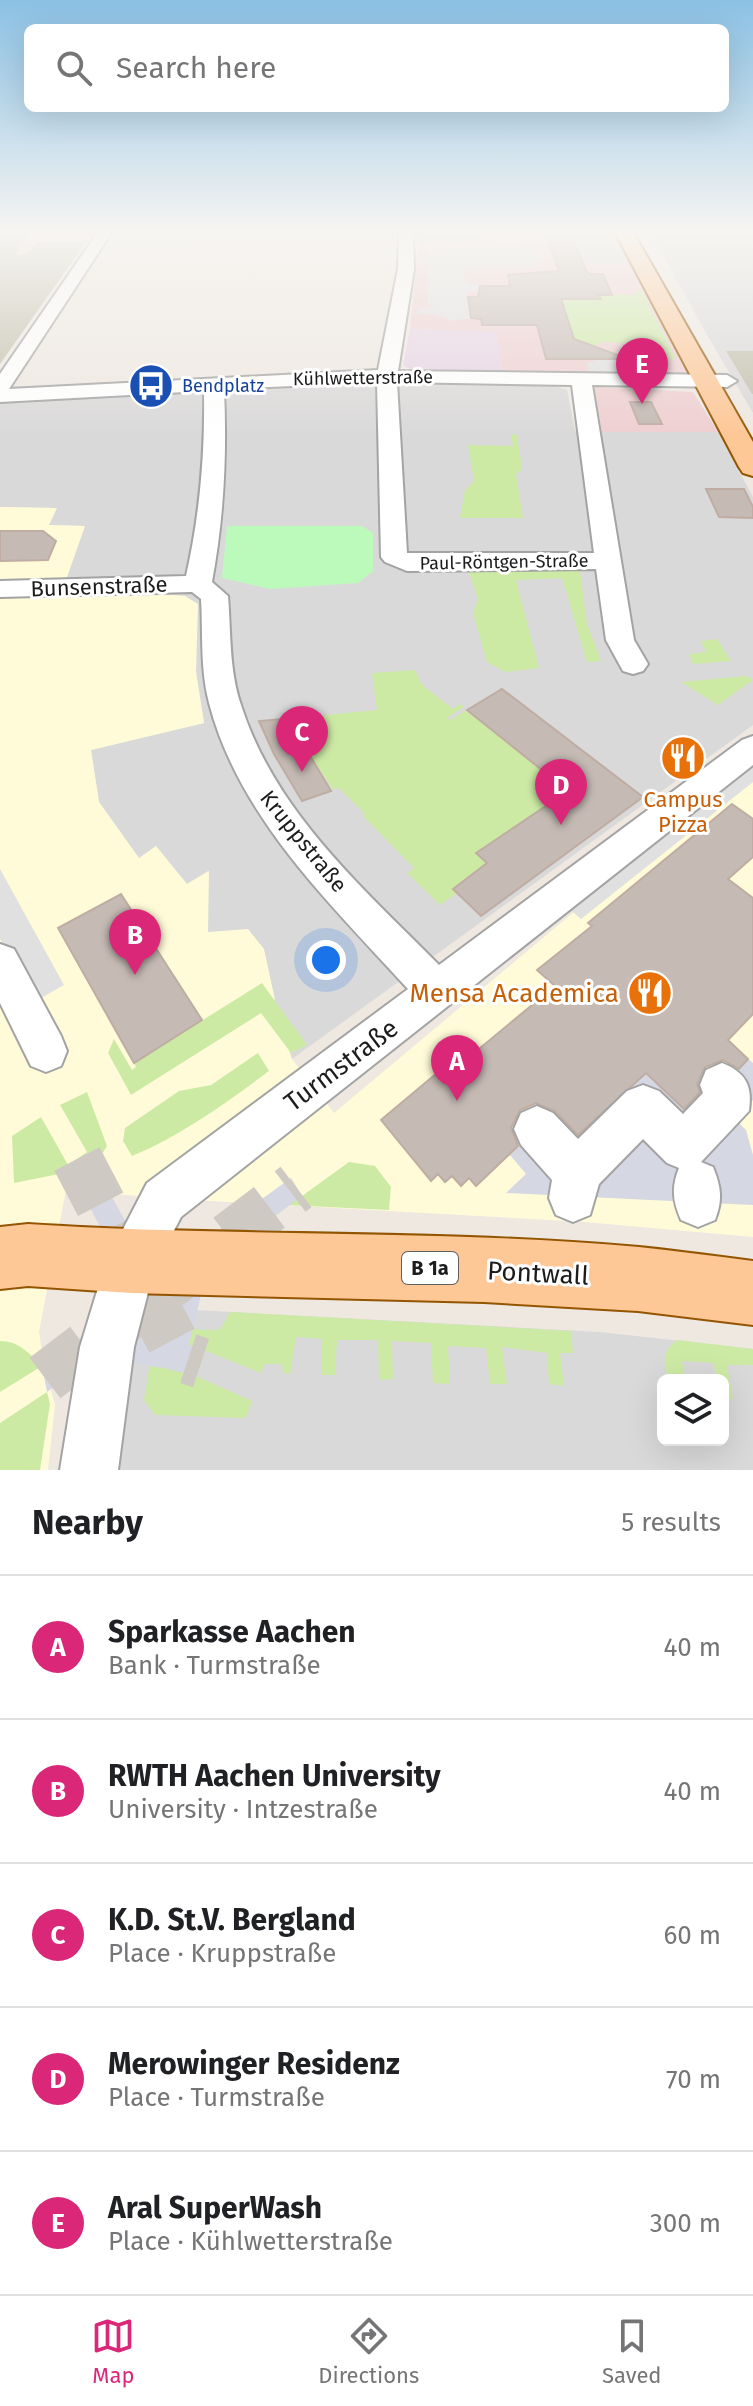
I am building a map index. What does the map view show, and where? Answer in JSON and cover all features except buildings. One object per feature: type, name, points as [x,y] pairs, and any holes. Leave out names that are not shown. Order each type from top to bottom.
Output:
[{"type":"main road","points":[[666,301],[716,382],[753,427]]},
{"type":"main road","points":[[675,301],[716,382],[753,467]]},
{"type":"main road","name":"B 1a","points":[[0,1258],[28,1255],[131,1262]]},
{"type":"main road","name":"Pontwall","points":[[131,1262],[516,1271],[638,1279],[753,1293]]},
{"type":"street","points":[[0,388],[59,301]]},
{"type":"street","points":[[387,376],[400,301]]},
{"type":"street","name":"Kühlwetterstraße","points":[[0,396],[387,376],[716,382]]},
{"type":"street","name":"Paul-Röntgen-Straße","points":[[387,376],[392,550],[399,561],[606,561]]},
{"type":"street","points":[[581,379],[620,640],[633,664]]},
{"type":"street","points":[[198,584],[210,524],[216,454],[214,384]]},
{"type":"street","name":"Bunsenstraße","points":[[0,589],[198,584]]},
{"type":"street","name":"Kruppstraße","points":[[198,584],[214,596],[218,669],[225,704],[259,785],[313,859],[437,992]]},
{"type":"street","name":"Turmstraße","points":[[89,1470],[107,1347],[131,1262],[164,1200],[753,748]]},
{"type":"street","points":[[0,962],[46,1051]]},
{"type":"street","points":[[537,1129],[575,1185],[635,1100],[692,1174],[735,1094]]},
{"type":"shaded area","points":[[0,301],[45,301],[0,364]]},
{"type":"shaded area","points":[[413,301],[653,301],[688,373],[674,376],[510,374],[501,371],[497,332],[410,329]]},
{"type":"shaded area","points":[[428,301],[468,301],[471,318],[453,321],[434,314],[418,314],[418,309],[438,306],[428,304]]},
{"type":"shaded area","points":[[688,301],[753,301],[753,413]]},
{"type":"shaded area","points":[[410,329],[497,332],[501,371],[410,369],[403,365]]},
{"type":"shaded area","points":[[726,351],[753,351],[753,394],[752,394]]},
{"type":"shaded area","points":[[602,358],[640,359],[647,372],[589,371],[586,364]]},
{"type":"shaded area","points":[[373,380],[550,384],[567,390],[575,431],[718,432],[753,497],[753,725],[292,1059],[273,1002],[208,932],[208,871],[187,884],[139,859],[99,802],[91,750],[204,723],[196,672],[196,630],[174,595],[59,597],[84,526],[48,525],[56,508],[0,507],[0,400]]},
{"type":"shaded area","points":[[594,387],[693,392],[718,432],[602,432]]},
{"type":"shaded area","points":[[0,507],[57,508],[49,525],[85,526],[60,597],[174,595],[185,596],[198,604],[196,672],[204,723],[91,750],[99,802],[139,858],[156,846],[187,884],[209,871],[208,932],[248,929],[264,949],[275,1000],[273,1003],[292,1059],[334,1113],[753,762],[753,1237],[585,1222],[66,1190],[39,1332],[55,1405],[48,1470],[0,1470]]},
{"type":"shaded area","points":[[753,762],[753,782],[581,919],[567,907]]},
{"type":"shaded area","points":[[0,869],[64,985],[34,1002],[0,939]]},
{"type":"shaded area","points":[[748,1059],[753,1063],[753,1100],[735,1119],[746,1130],[753,1155],[753,1205],[506,1193],[526,1174],[510,1155],[541,1125],[566,1151],[646,1073],[692,1117]]},
{"type":"shaded area","points":[[87,1153],[131,1231],[204,1241],[291,1178],[302,1196],[208,1266],[189,1345],[206,1350],[195,1376],[164,1368],[95,1359],[47,1392],[42,1366],[94,1329],[115,1255],[68,1166]]},
{"type":"shaded area","points":[[177,1309],[600,1332],[753,1349],[753,1470],[118,1470],[134,1356]]},
{"type":"green space","points":[[568,301],[646,301],[676,359],[640,359],[638,356],[643,355],[641,349],[635,349],[632,344],[603,342],[592,347],[574,339],[551,308]]},
{"type":"green space","points":[[511,434],[517,435],[522,469],[516,474],[523,518],[460,518],[465,490],[474,481],[468,445],[513,446]]},
{"type":"green space","points":[[227,526],[362,526],[373,533],[373,571],[358,583],[270,589],[222,578]]},
{"type":"green space","points":[[579,565],[587,624],[601,661],[587,662],[562,578],[516,580],[539,668],[505,672],[487,662],[473,613],[478,599],[467,567]]},
{"type":"green space","points":[[717,639],[731,661],[693,664],[689,654],[706,652],[701,641]]},
{"type":"green space","points":[[415,670],[422,685],[453,709],[460,704],[464,707],[447,718],[450,720],[467,710],[568,791],[477,853],[487,863],[461,882],[457,893],[440,905],[407,873],[414,868],[363,816],[365,814],[339,788],[333,790],[303,744],[317,739],[304,717],[377,710],[372,673]]},
{"type":"green space","points":[[747,676],[753,680],[718,705],[681,682]]},
{"type":"green space","points":[[262,983],[307,1045],[291,1053],[261,1013],[131,1095],[108,1053],[114,1039],[132,1070],[136,1067],[134,1063]]},
{"type":"green space","points":[[258,1053],[269,1071],[186,1128],[132,1156],[123,1141],[125,1128],[179,1091],[211,1085]]},
{"type":"green space","points":[[87,1092],[107,1146],[94,1167],[14,1183],[12,1136],[41,1117],[68,1165],[87,1152],[60,1105]]},
{"type":"green space","points":[[349,1162],[375,1166],[391,1187],[389,1210],[265,1204],[291,1178],[302,1196]]},
{"type":"green space","points":[[230,1312],[571,1331],[573,1353],[560,1353],[564,1386],[549,1384],[547,1353],[502,1347],[507,1384],[490,1384],[486,1348],[448,1346],[450,1384],[433,1383],[431,1343],[392,1341],[393,1379],[379,1380],[378,1340],[337,1340],[335,1375],[322,1375],[322,1339],[296,1337],[290,1374],[283,1373],[282,1364],[264,1364],[261,1373],[206,1351],[196,1376],[252,1401],[246,1418],[155,1415],[144,1400],[151,1357],[177,1329],[220,1330]]},
{"type":"green space","points":[[678,1340],[753,1349],[753,1365],[727,1365],[729,1374],[716,1374],[713,1363],[682,1361],[684,1374],[668,1374],[665,1358]]},
{"type":"green space","points":[[0,1341],[18,1345],[42,1366],[0,1392]]},
{"type":"green space","points":[[729,1376],[733,1399],[729,1399]]},
{"type":"green space","points":[[47,1392],[50,1404],[40,1470],[0,1470],[0,1423]]},
{"type":"tunnel","points":[[77,1159],[150,1298]]},
{"type":"tunnel","points":[[150,1298],[296,1187]]},
{"type":"tunnel","points":[[45,1378],[150,1298]]},
{"type":"tunnel","points":[[150,1298],[180,1356],[201,1363]]},
{"type":"place","name":"Bendplatz","points":[[151,386]]},
{"type":"place","name":"Aral SuperWash","points":[[642,404]]},
{"type":"place","name":"Campus Pizza","points":[[683,758]]},
{"type":"place","name":"K.D. St.V. Bergland","points":[[302,772]]},
{"type":"place","name":"Merowinger Residenz","points":[[561,825]]},
{"type":"place","name":"RWTH Aachen University","points":[[135,975]]},
{"type":"place","name":"Mensa Academica","points":[[650,993]]},
{"type":"place","name":"Sparkasse Aachen","points":[[457,1101]]}]
